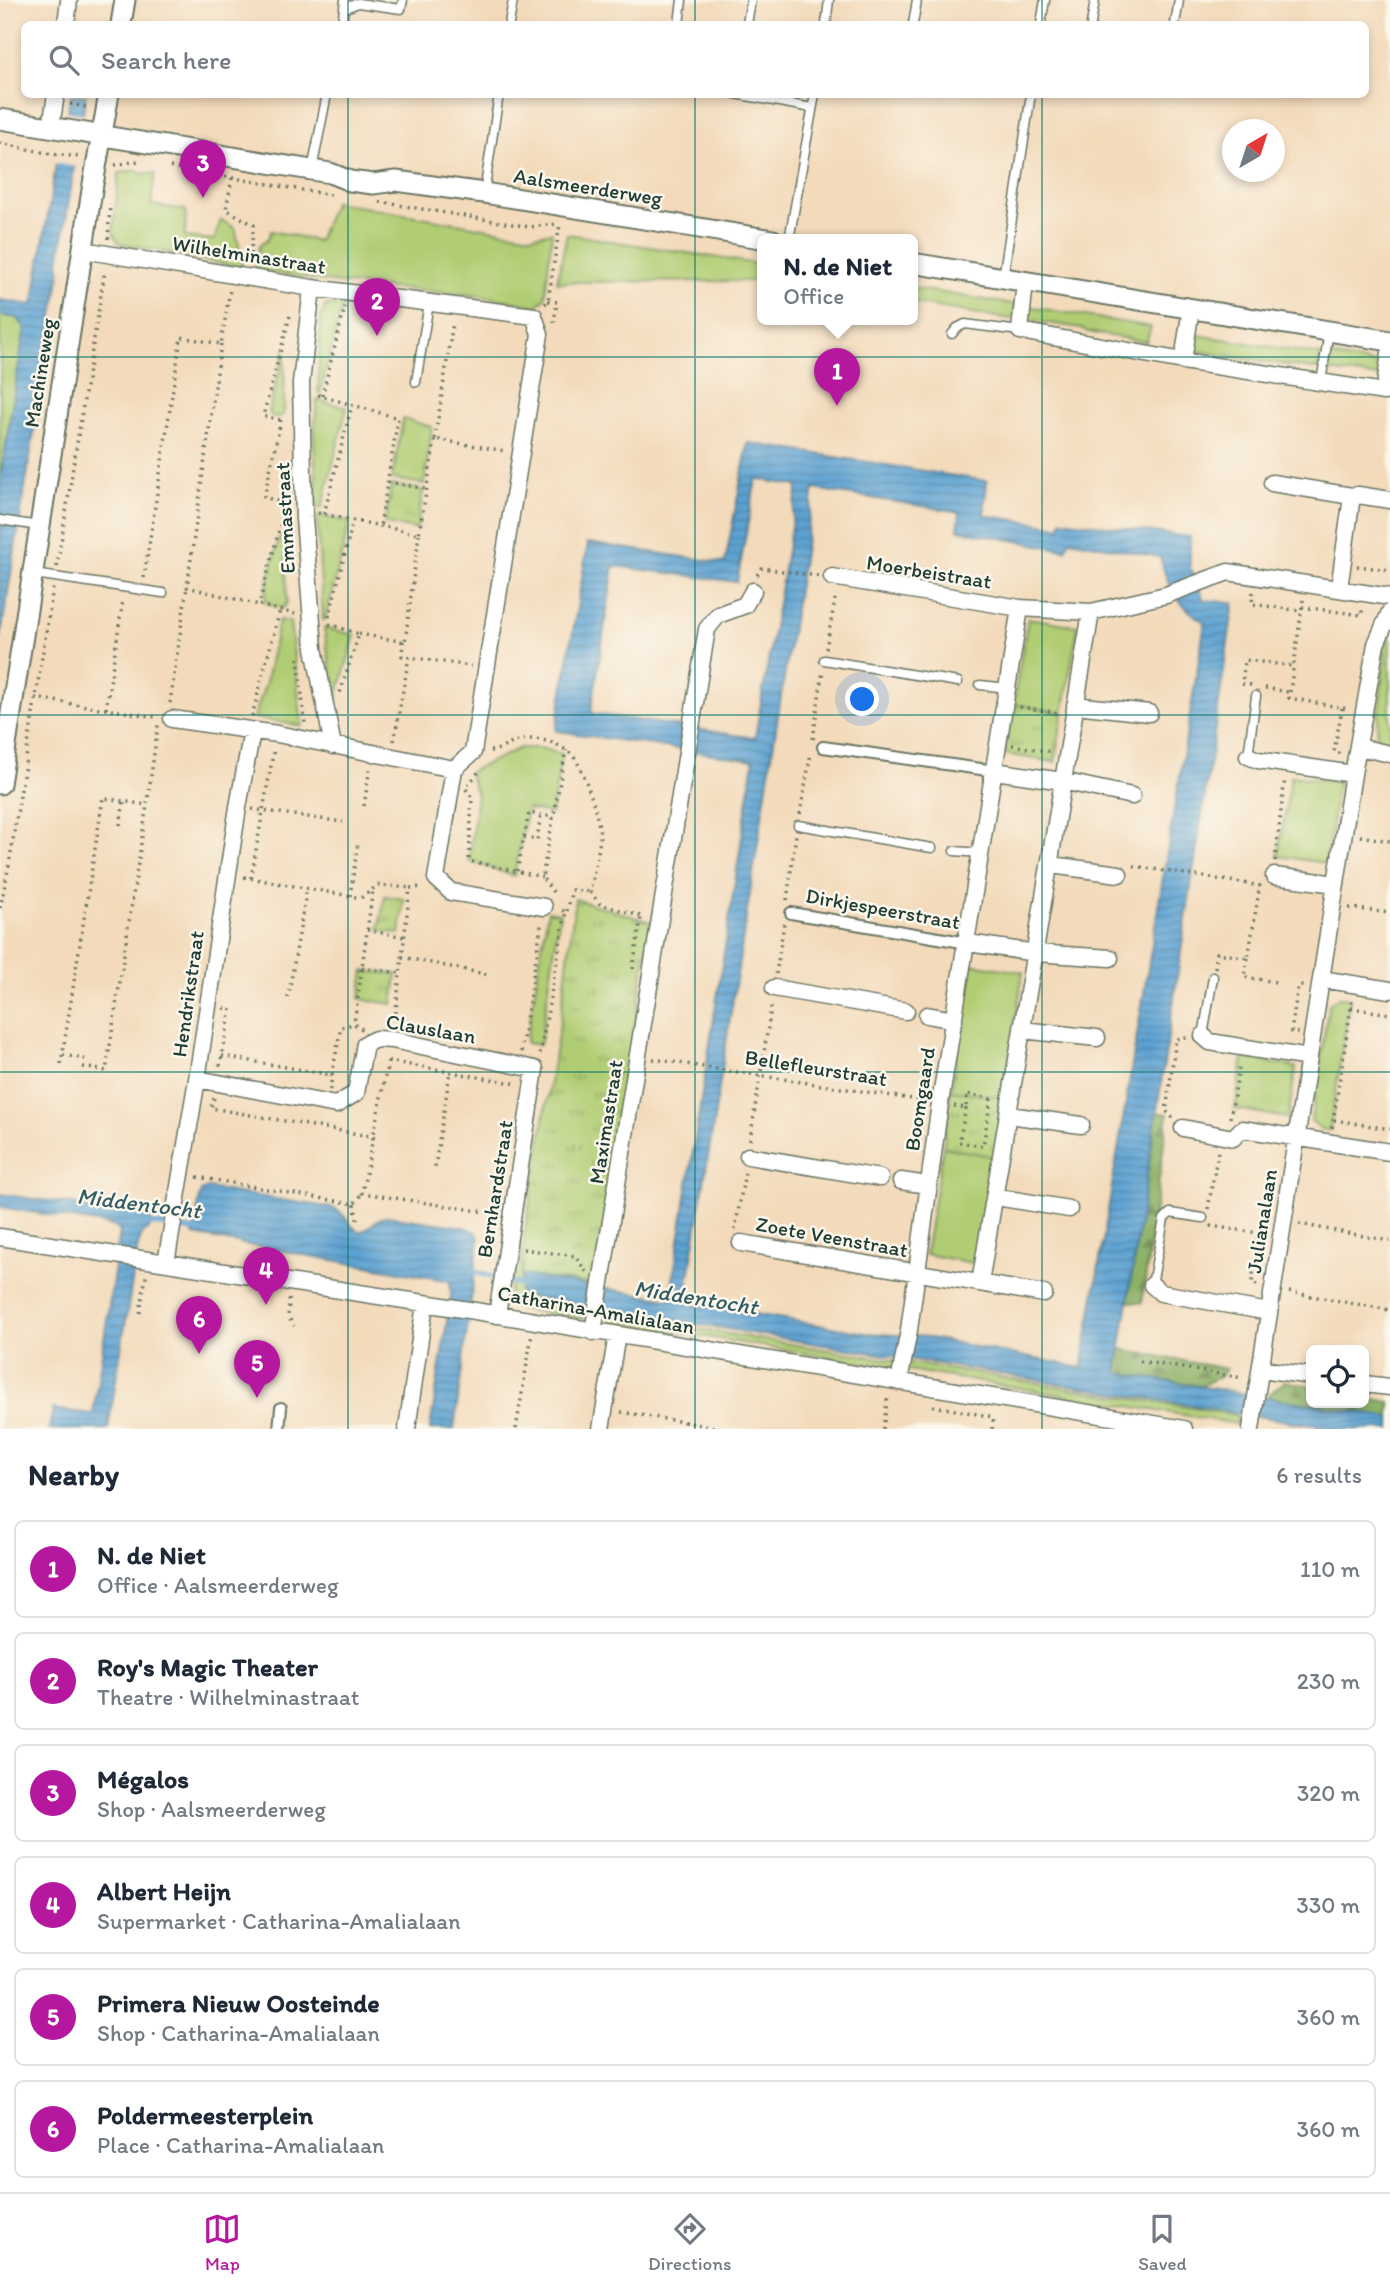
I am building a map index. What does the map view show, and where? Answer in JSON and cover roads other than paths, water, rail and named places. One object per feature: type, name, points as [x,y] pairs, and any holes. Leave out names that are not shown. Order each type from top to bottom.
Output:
[{"type":"street","points":[[66,21],[69,0]]},
{"type":"street","points":[[122,21],[125,0]]},
{"type":"street","name":"Machineweg","points":[[0,784],[31,573],[33,525],[83,250],[94,134],[108,98]]},
{"type":"street","points":[[53,127],[58,99]]},
{"type":"street","name":"Aalsmeerderweg","points":[[0,119],[321,171],[373,170],[396,181],[484,192],[757,237]]},
{"type":"street","name":"Wilhelminastraat","points":[[83,250],[305,286],[534,316],[540,334],[474,752],[454,769]]},
{"type":"street","points":[[918,264],[1390,341]]},
{"type":"street","points":[[1025,281],[1020,331],[1384,392],[1390,353]]},
{"type":"street","name":"Emmastraat","points":[[305,286],[303,510],[314,648],[333,746]]},
{"type":"street","points":[[1183,360],[1191,308]]},
{"type":"street","points":[[1272,483],[1390,500]]},
{"type":"street","points":[[1339,589],[1352,496]]},
{"type":"street","points":[[1020,608],[1091,612],[1166,596],[1228,572],[1390,597]]},
{"type":"street","name":"Moerbeistraat","points":[[835,578],[1020,608]]},
{"type":"street","name":"Maximastraat","points":[[593,1332],[707,629],[718,615],[745,605],[753,591]]},
{"type":"street","name":"Boomgaard","points":[[895,1381],[903,1362],[909,1330],[940,1103],[968,943],[1020,608]]},
{"type":"street","points":[[980,1283],[1091,612]]},
{"type":"street","name":"Julianalaan","points":[[1251,1426],[1356,759],[1376,644],[1390,612]]},
{"type":"street","points":[[1074,710],[1149,713]]},
{"type":"street","points":[[167,719],[277,734],[454,769],[436,877],[451,892],[544,907]]},
{"type":"street","name":"Hendrikstraat","points":[[166,1263],[250,731]]},
{"type":"street","points":[[823,747],[1062,780],[1132,796]]},
{"type":"street","points":[[1248,756],[1286,764],[1390,754]]},
{"type":"street","points":[[1051,865],[1119,874]]},
{"type":"street","points":[[1274,876],[1336,884]]},
{"type":"street","name":"Dirkjespeerstraat","points":[[789,912],[968,943]]},
{"type":"street","points":[[968,943],[1036,953],[1110,958]]},
{"type":"street","points":[[1321,979],[1390,990]]},
{"type":"street","points":[[774,988],[906,1011]]},
{"type":"street","name":"Boomgaard","points":[[927,1015],[954,1020]]},
{"type":"street","points":[[1022,1030],[1097,1038]]},
{"type":"street","points":[[1203,1036],[1210,1042],[1309,1058]]},
{"type":"street","name":"Clauslaan","points":[[197,1079],[336,1105],[356,1093],[365,1044],[384,1039],[528,1068]]},
{"type":"street","name":"Bernhardstraat","points":[[497,1315],[512,1216],[528,1068]]},
{"type":"street","points":[[1010,1109],[1081,1125]]},
{"type":"street","points":[[1183,1128],[1233,1138],[1242,1129],[1390,1152]]},
{"type":"street","points":[[747,1156],[880,1178]]},
{"type":"street","points":[[901,1181],[928,1185]]},
{"type":"street","points":[[996,1197],[1069,1209]]},
{"type":"street","name":"Catharina-Amalialaan","points":[[0,1237],[535,1320],[593,1332],[895,1381],[1075,1419],[1184,1429]]},
{"type":"street","name":"Zoete Veenstraat","points":[[741,1243],[916,1273]]},
{"type":"street","points":[[916,1273],[1044,1294]]},
{"type":"street","points":[[1153,1285],[1161,1293],[1269,1312]]},
{"type":"street","points":[[407,1429],[425,1304]]},
{"type":"street","points":[[601,1429],[617,1335]]},
{"type":"street","points":[[1259,1379],[1306,1376]]},
{"type":"street","points":[[1369,1385],[1390,1387]]},
{"type":"street","points":[[279,1429],[281,1408]]},
{"type":"lane","points":[[345,4],[358,3],[401,9],[403,0]]},
{"type":"lane","points":[[510,21],[513,0]]},
{"type":"lane","points":[[679,21],[682,0]]},
{"type":"lane","points":[[748,21],[751,0]]},
{"type":"lane","points":[[826,21],[829,0]]},
{"type":"lane","points":[[914,21],[917,0]]},
{"type":"lane","points":[[1042,21],[1045,0]]},
{"type":"lane","points":[[1092,21],[1095,0]]},
{"type":"lane","points":[[1176,21],[1179,0]]},
{"type":"lane","points":[[321,171],[327,98]]},
{"type":"lane","points":[[484,192],[498,98]]},
{"type":"lane","points":[[757,98],[812,108]]},
{"type":"lane","points":[[790,234],[814,98]]},
{"type":"lane","points":[[1003,278],[1030,98]]},
{"type":"lane","points":[[416,382],[429,303]]},
{"type":"lane","points":[[953,334],[965,324],[1020,331]]},
{"type":"lane","points":[[1321,382],[1329,331]]},
{"type":"lane","points":[[0,520],[33,525]]},
{"type":"lane","points":[[31,573],[163,593]]},
{"type":"lane","points":[[824,660],[958,682]]},
{"type":"lane","points":[[980,685],[1007,696]]},
{"type":"lane","points":[[1248,756],[1256,696]]},
{"type":"lane","points":[[797,825],[932,848]]},
{"type":"lane","points":[[954,851],[982,853]]},
{"type":"lane","points":[[1203,1036],[1213,977]]},
{"type":"lane","points":[[1153,1285],[1164,1219],[1170,1213],[1203,1218]]},
{"type":"water","points":[[70,98],[86,98],[0,641],[0,480],[25,327],[17,318],[0,315],[0,300],[33,305],[56,164]]},
{"type":"water","points":[[748,443],[987,481],[984,515],[1060,527],[1062,520],[1190,537],[1190,568],[1204,600],[1234,603],[1117,1373],[1306,1403],[1306,1408],[1334,1408],[1390,1417],[1390,1429],[1336,1429],[519,1295],[522,1275],[670,1299],[754,760],[556,731],[588,543],[725,563]],"holes":[[[756,479],[798,486],[755,738],[591,713],[614,566],[737,582]],[[814,489],[960,512],[958,530],[1066,550],[1069,540],[1160,557],[1175,595],[1205,623],[1082,1368],[925,1337],[866,1333],[685,1302]]]},
{"type":"water","points":[[207,1188],[333,1208],[359,1232],[387,1216],[464,1227],[476,1232],[479,1238],[454,1429],[430,1429],[451,1296],[450,1281],[193,1235],[201,1191]]},
{"type":"water","points":[[0,1194],[147,1215],[151,1221],[138,1246],[108,1429],[49,1429],[53,1409],[93,1414],[120,1231],[114,1226],[0,1207]]},
{"type":"waterway","name":"Middentocht","points":[[146,1223],[199,1231]]},
{"type":"waterway","name":"Middentocht","points":[[472,1271],[527,1287]]},
{"type":"place","name":"Mégalos","points":[[203,198]]},
{"type":"place","name":"Roy's Magic Theater","points":[[377,336]]},
{"type":"place","name":"N. de Niet","points":[[837,406]]},
{"type":"place","name":"Albert Heijn","points":[[266,1305]]},
{"type":"place","name":"Poldermeesterplein","points":[[199,1354]]},
{"type":"place","name":"Primera Nieuw Oosteinde","points":[[257,1398]]}]
